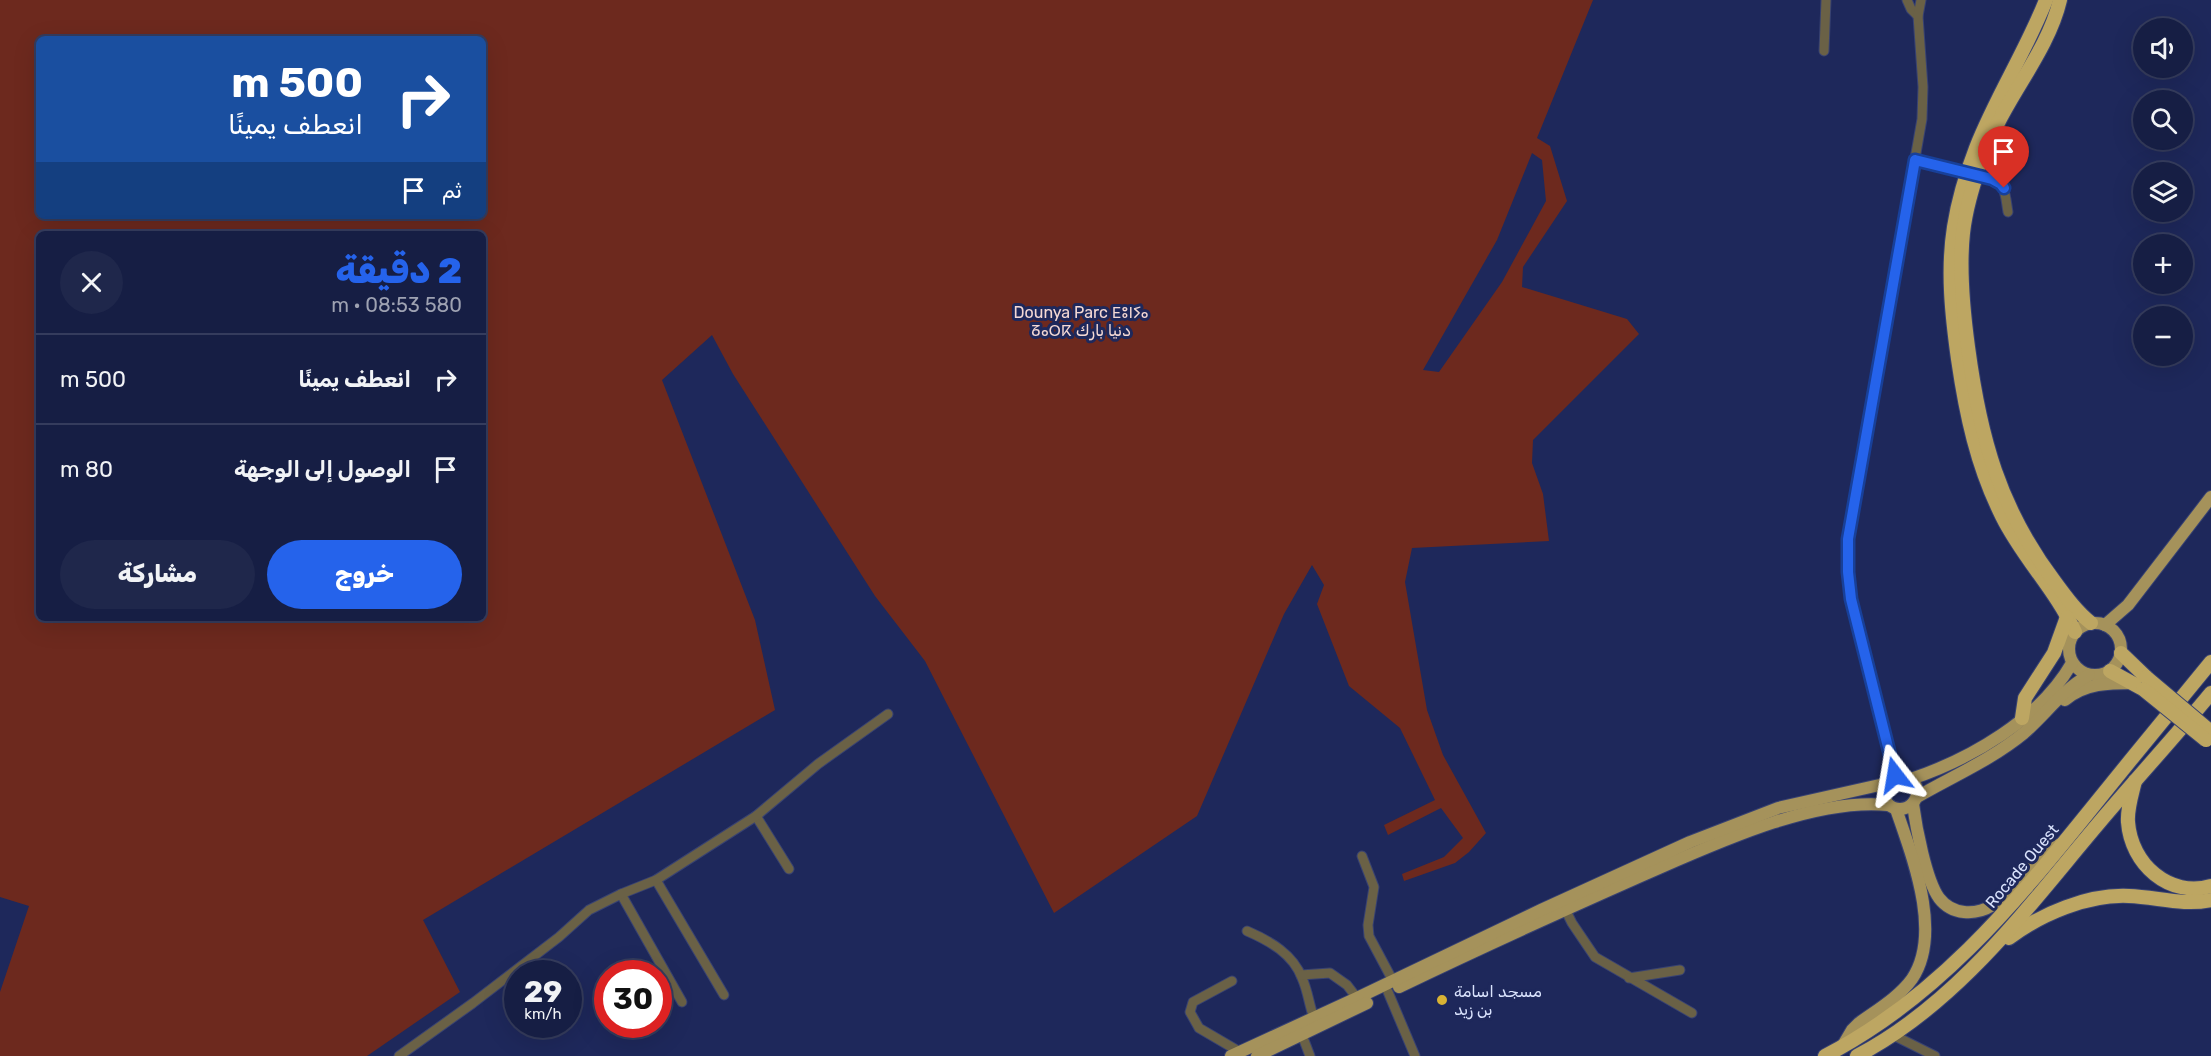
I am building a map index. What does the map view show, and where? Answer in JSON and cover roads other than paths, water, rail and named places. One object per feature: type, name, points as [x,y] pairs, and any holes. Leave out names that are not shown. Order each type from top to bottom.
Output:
[{"type":"highway","points":[[2046,0],[2029,40],[1990,114],[1969,170],[1954,228],[1950,273],[1951,298],[1967,412],[1972,438],[1986,480],[2020,549],[2075,632]]},
{"type":"highway","points":[[2060,0],[2045,39],[1985,147],[1969,202],[1963,233],[1964,322],[1977,409],[1987,451],[1999,484],[2019,527],[2047,572],[2079,613],[2098,624]]},
{"type":"highway","points":[[2022,718],[2025,698],[2054,653],[2067,617]]},
{"type":"highway","points":[[2121,653],[2141,683],[2209,739]]},
{"type":"highway","name":"Rocade Ouest","points":[[1825,1056],[1902,1006],[1943,975],[1987,932],[2065,842],[2211,662]]},
{"type":"highway","points":[[2110,671],[2141,683]]},
{"type":"highway","name":"Rocade Ouest","points":[[1857,1056],[1893,1035],[1932,1005],[1991,952],[2135,779],[2211,693]]},
{"type":"highway","points":[[2135,779],[2128,812],[2128,824],[2131,838],[2140,858],[2154,875],[2170,885],[2193,889],[2211,886]]},
{"type":"highway","points":[[1991,952],[2034,922],[2072,906],[2095,900],[2126,896],[2184,903],[2211,900]]},
{"type":"main road","points":[[2098,624],[2116,634],[2121,653],[2118,662],[2110,671],[2098,676],[2079,671],[2072,663],[2068,647],[2075,632],[2084,625],[2098,624],[2128,605],[2211,496]]},
{"type":"main road","points":[[2116,634],[2127,615],[2211,510]]},
{"type":"main road","points":[[1911,779],[1966,757],[2022,718],[2054,688],[2072,663]]},
{"type":"main road","points":[[1415,975],[1704,848],[1775,822],[1853,804],[1903,809],[1995,755],[2024,732],[2069,688],[2089,675]]},
{"type":"main road","points":[[2040,717],[2052,713],[2072,694],[2082,689],[2103,684],[2141,683]]},
{"type":"main road","points":[[1257,1056],[1302,1035],[1541,910],[1690,842],[1778,808],[1884,784],[1895,775],[1904,775],[1916,785],[1918,832],[1936,892],[1947,906],[1965,913],[1982,911],[1993,905],[2046,851],[2065,842]]},
{"type":"main road","points":[[1842,1047],[1859,1023],[1907,985],[1922,958],[1925,930],[1921,897],[1913,861],[1892,807],[1883,793],[1884,784]]},
{"type":"main road","points":[[1235,1054],[1358,998],[1390,987]]},
{"type":"street","points":[[1824,51],[1826,0]]},
{"type":"street","points":[[1907,0],[1911,9],[1918,16]]},
{"type":"street","points":[[1895,775],[1851,599],[1848,539],[1915,160],[1923,101],[1918,16],[1921,0]]},
{"type":"street","points":[[1915,160],[1992,179],[2001,184],[2004,188],[2008,212]]},
{"type":"street","points":[[399,1056],[490,990],[560,936],[589,910],[656,880],[756,816],[818,764],[888,714]]},
{"type":"street","points":[[756,816],[789,869]]},
{"type":"street","points":[[1362,856],[1374,887],[1368,925],[1369,936],[1415,1056]]},
{"type":"street","points":[[656,880],[724,995]]},
{"type":"street","points":[[621,894],[682,1002]]},
{"type":"street","points":[[1566,909],[1572,923],[1595,957],[1692,1013]]},
{"type":"street","points":[[1247,931],[1278,946],[1291,959],[1301,975],[1314,1018]]},
{"type":"street","points":[[1629,978],[1680,970]]},
{"type":"street","points":[[1301,975],[1330,973],[1358,998]]},
{"type":"street","points":[[1232,981],[1194,1002],[1190,1012],[1199,1028],[1235,1054]]},
{"type":"street","points":[[1302,1035],[1310,1056]]},
{"type":"street","points":[[1893,1035],[1935,1056]]},
{"type":"place","name":"مسجد اسامة بن زيد","points":[[1442,1000]]},
{"type":"park label","name":"Dounya Parc ⴹⵓⵏⵢⴰ ⵒⴰⵔⴽ دنيا بارك","points":[[1081,321]]}]
